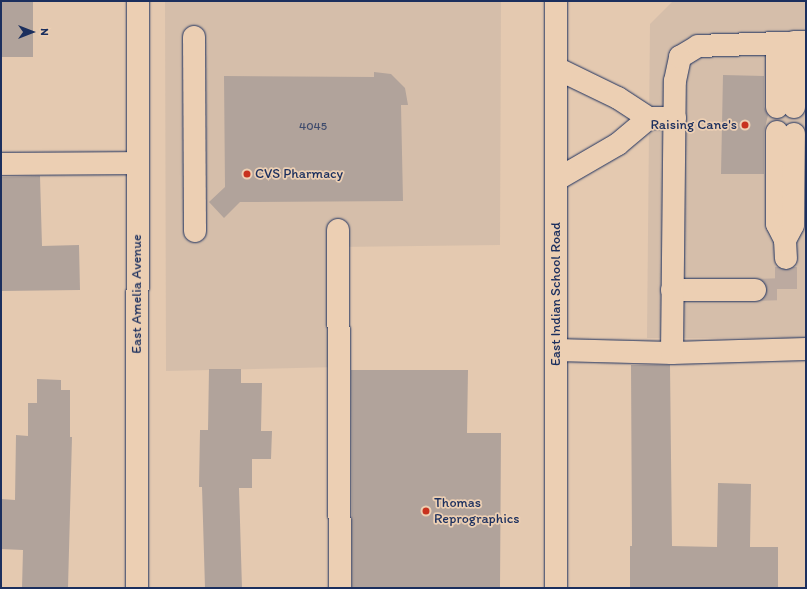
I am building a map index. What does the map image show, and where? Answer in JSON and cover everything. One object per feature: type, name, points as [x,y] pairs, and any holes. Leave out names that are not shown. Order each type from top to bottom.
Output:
[{"type":"main road","name":"East Amelia Avenue","points":[[137,588],[138,1]]},
{"type":"main road","name":"East Indian School Road","points":[[556,1],[556,588]]},
{"type":"main road","points":[[194,37],[195,232]]},
{"type":"main road","points":[[672,353],[675,81],[680,57],[698,46],[792,42],[786,107]]},
{"type":"main road","points":[[556,68],[618,98],[650,118],[675,118]]},
{"type":"main road","points":[[556,180],[618,144],[650,118]]},
{"type":"main road","points":[[786,133],[793,225],[786,249]]},
{"type":"main road","points":[[1,164],[138,163]]},
{"type":"main road","points":[[338,230],[340,588]]},
{"type":"main road","points":[[672,290],[754,290]]},
{"type":"main road","points":[[556,350],[672,353],[806,349]]},
{"type":"shaded area","points":[[165,1],[501,1],[500,245],[338,247],[339,367],[166,371]]},
{"type":"shaded area","points":[[673,1],[806,1],[806,338],[647,338],[650,24]]},
{"type":"building","points":[[1,1],[33,1],[33,57],[1,57]]},
{"type":"building","name":"CVS Pharmacy","points":[[374,72],[391,74],[405,88],[408,105],[401,105],[403,201],[240,202],[224,218],[209,202],[225,187],[224,76],[374,77]]},
{"type":"building","name":"Raising Cane's","points":[[723,75],[764,76],[764,107],[768,115],[764,132],[764,174],[721,174]]},
{"type":"building","points":[[40,176],[42,246],[79,245],[80,290],[1,291],[1,177]]},
{"type":"building","points":[[631,365],[670,365],[672,546],[717,547],[718,483],[751,484],[750,547],[778,547],[778,588],[630,588],[630,546],[632,546]]},
{"type":"building","points":[[209,369],[241,369],[241,383],[262,383],[261,431],[272,431],[271,459],[252,459],[252,488],[239,488],[242,588],[205,588],[202,487],[199,487],[200,430],[208,430]]},
{"type":"building","name":"Thomas Reprographics","points":[[351,370],[468,370],[467,433],[501,433],[500,588],[352,588]]},
{"type":"building","points":[[37,379],[61,380],[61,390],[70,390],[70,437],[72,437],[68,588],[22,588],[23,550],[1,549],[1,499],[15,500],[16,435],[28,436],[28,403],[37,403]]},
{"type":"tunnel","points":[[755,290],[786,289],[786,258]]},
{"type":"place","name":"Raising Cane's","points":[[745,125]]},
{"type":"place","name":"CVS Pharmacy","points":[[247,174]]},
{"type":"place","name":"Thomas Reprographics","points":[[426,511]]}]
